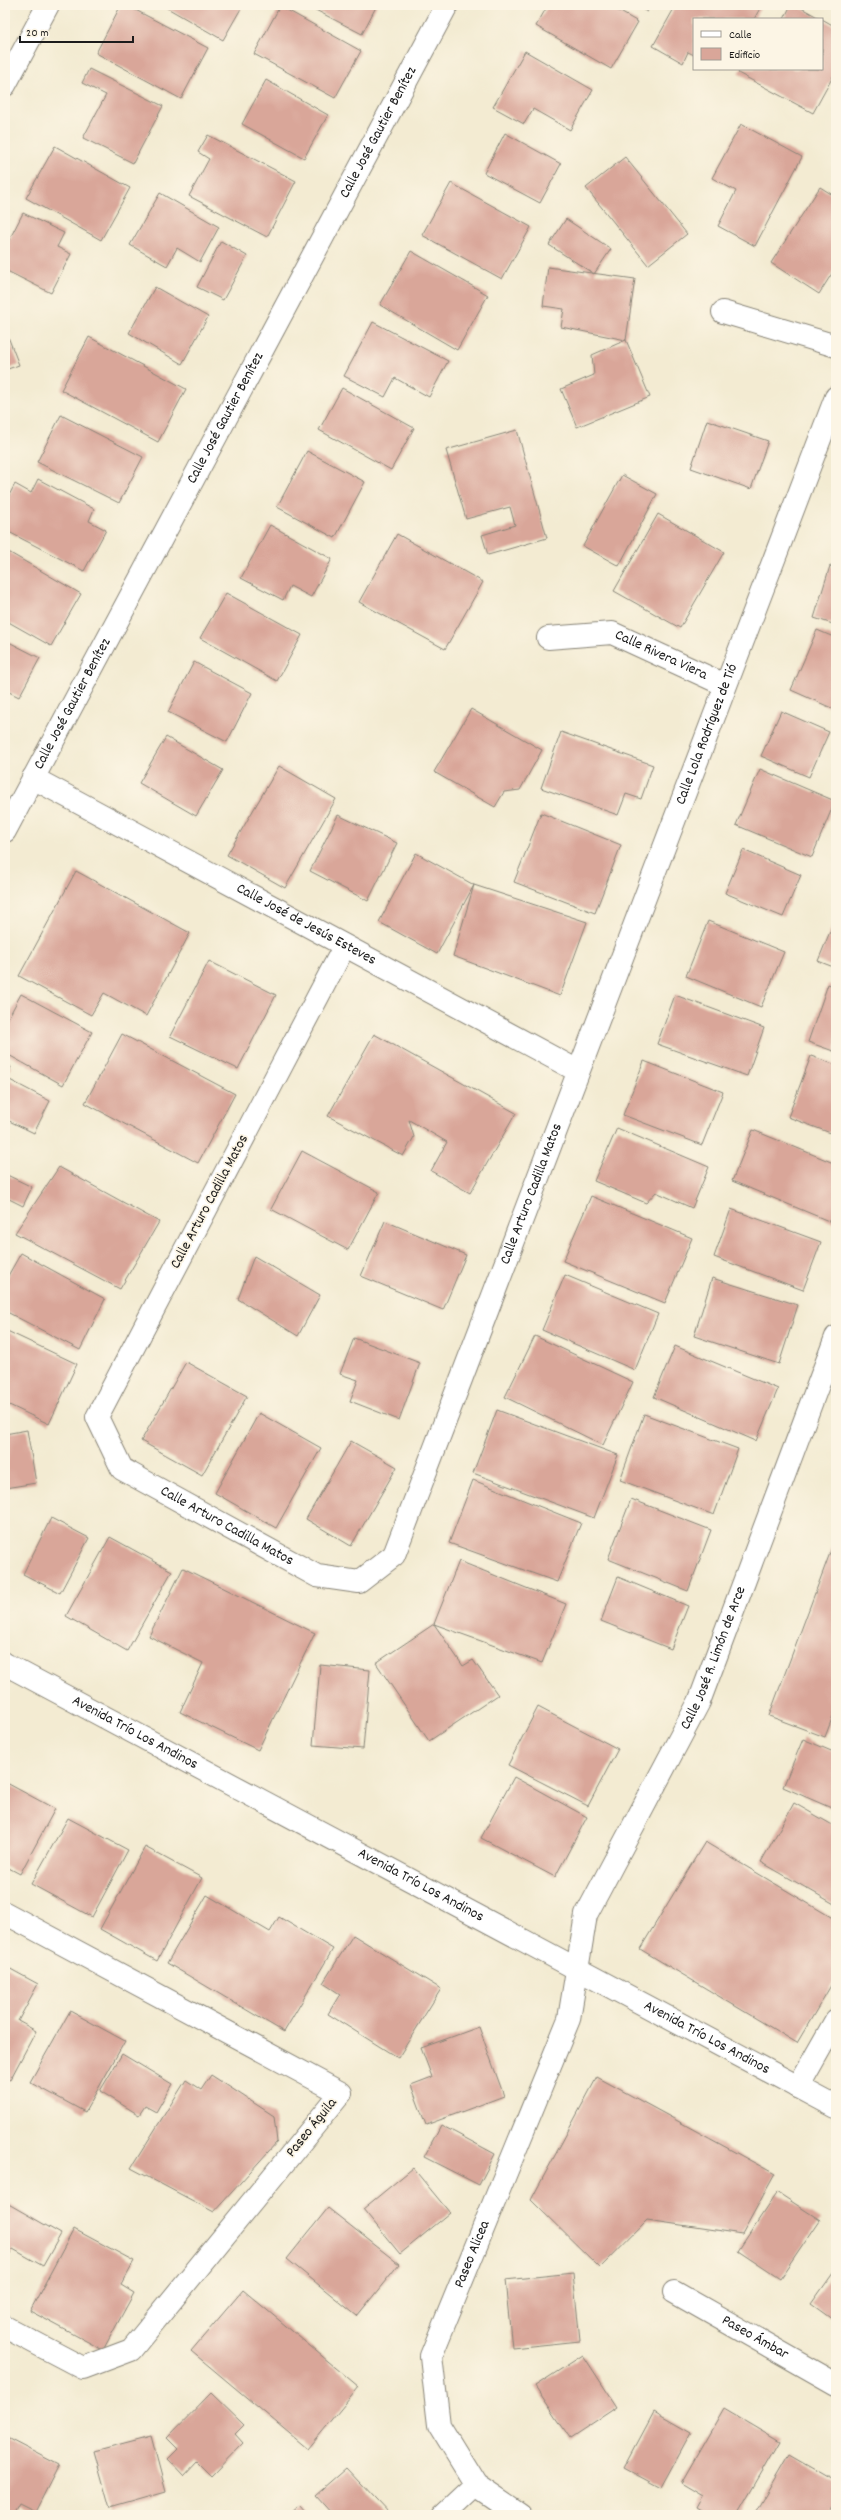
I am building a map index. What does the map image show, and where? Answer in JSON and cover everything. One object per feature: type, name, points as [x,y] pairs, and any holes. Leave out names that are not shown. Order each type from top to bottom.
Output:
[{"type":"street","points":[[5,85],[48,5]]},
{"type":"street","name":"Calle José Gautier Benítez","points":[[5,831],[447,5]]},
{"type":"street","points":[[723,312],[836,346]]},
{"type":"street","name":"Calle Lola Rodríguez de Tió","points":[[578,1071],[836,397]]},
{"type":"street","name":"Calle Rivera Viera","points":[[548,638],[612,633],[725,685]]},
{"type":"street","name":"Calle José de Jesús Esteves","points":[[33,778],[344,947],[578,1071]]},
{"type":"street","name":"Calle Arturo Cadilla Matos","points":[[344,947],[97,1417],[122,1469],[317,1576],[359,1582],[394,1555],[578,1071]]},
{"type":"street","name":"Calle José R. Limón de Arce","points":[[576,1970],[586,1915],[699,1702],[836,1337]]},
{"type":"street","name":"Avenida Trío Los Andinos","points":[[5,1664],[576,1970],[836,2107]]},
{"type":"street","name":"Paseo Águila","points":[[5,1913],[341,2093],[131,2350],[83,2368],[5,2327]]},
{"type":"street","name":"Paseo Alicea","points":[[520,2515],[476,2485],[439,2425],[431,2356],[569,2018],[576,1970]]},
{"type":"street","points":[[798,2087],[836,2020]]},
{"type":"street","name":"Paseo Ámbar","points":[[674,2292],[836,2384]]},
{"type":"street","points":[[444,2515],[476,2485]]},
{"type":"building","points":[[121,5],[126,5],[208,48],[181,99],[96,53]]},
{"type":"building","points":[[162,5],[243,5],[223,40]]},
{"type":"building","points":[[306,5],[377,5],[362,34]]},
{"type":"building","points":[[548,5],[608,5],[638,22],[611,69],[536,26]]},
{"type":"building","points":[[635,5],[651,5],[647,12]]},
{"type":"building","points":[[676,5],[762,5],[755,18],[693,18],[693,54],[688,52],[683,63],[653,46]]},
{"type":"building","points":[[791,5],[796,5],[819,18],[784,18]]},
{"type":"building","points":[[280,6],[361,51],[335,98],[254,54]]},
{"type":"building","points":[[823,20],[836,27],[836,71],[813,113],[738,73],[740,70],[823,70]]},
{"type":"building","points":[[525,51],[593,90],[570,130],[533,109],[524,124],[493,107]]},
{"type":"building","points":[[89,69],[163,106],[133,163],[83,138],[106,95],[82,83]]},
{"type":"building","points":[[266,80],[328,115],[304,158],[242,124]]},
{"type":"building","points":[[741,124],[802,157],[755,246],[718,226],[736,191],[712,178]]},
{"type":"building","points":[[505,133],[561,164],[540,203],[484,173]]},
{"type":"building","points":[[208,135],[296,181],[267,237],[189,196],[209,159],[198,152]]},
{"type":"building","points":[[55,146],[130,188],[101,240],[26,198]]},
{"type":"building","points":[[625,157],[687,234],[648,265],[586,188]]},
{"type":"building","points":[[451,183],[531,227],[502,279],[422,235]]},
{"type":"building","points":[[820,187],[836,197],[836,267],[819,294],[771,263]]},
{"type":"building","points":[[160,193],[219,227],[200,262],[177,248],[167,266],[130,245]]},
{"type":"building","points":[[23,213],[64,233],[57,247],[71,254],[51,293],[5,270],[5,243],[7,244]]},
{"type":"building","points":[[566,219],[611,249],[594,274],[549,245]]},
{"type":"building","points":[[221,241],[247,256],[223,300],[197,287]]},
{"type":"building","points":[[411,251],[488,295],[457,350],[380,305]]},
{"type":"building","points":[[548,267],[635,279],[626,340],[561,327],[564,309],[543,306]]},
{"type":"building","points":[[155,287],[208,317],[182,364],[129,333]]},
{"type":"building","points":[[373,322],[448,361],[429,397],[395,378],[385,397],[344,376]]},
{"type":"building","points":[[5,329],[19,365],[5,370]]},
{"type":"building","points":[[89,337],[186,389],[158,442],[61,390]]},
{"type":"building","points":[[626,340],[650,397],[577,427],[561,389],[594,375],[592,355]]},
{"type":"building","points":[[342,388],[414,428],[391,470],[319,430]]},
{"type":"building","points":[[61,415],[143,457],[119,503],[37,462]]},
{"type":"building","points":[[707,420],[768,441],[751,489],[691,468]]},
{"type":"building","points":[[517,430],[547,538],[488,555],[482,535],[515,525],[510,507],[466,519],[446,450]]},
{"type":"building","points":[[307,451],[365,482],[335,538],[277,507]]},
{"type":"building","points":[[622,475],[657,494],[619,566],[583,546]]},
{"type":"building","points":[[38,479],[94,509],[89,521],[106,530],[84,571],[5,530],[5,503],[15,484],[31,493]]},
{"type":"building","points":[[658,514],[724,552],[680,628],[614,591]]},
{"type":"building","points":[[270,525],[332,559],[311,597],[290,586],[283,600],[241,578]]},
{"type":"building","points":[[397,534],[483,582],[445,649],[359,602]]},
{"type":"building","points":[[5,550],[81,594],[51,646],[5,620]]},
{"type":"building","points":[[830,566],[836,568],[836,625],[814,618]]},
{"type":"building","points":[[226,593],[302,635],[277,681],[200,638]]},
{"type":"building","points":[[817,630],[836,638],[836,710],[791,690]]},
{"type":"building","points":[[5,640],[40,658],[19,697],[5,690]]},
{"type":"building","points":[[194,662],[252,693],[227,742],[168,712]]},
{"type":"building","points":[[471,709],[542,750],[520,790],[504,792],[495,807],[434,772]]},
{"type":"building","points":[[781,711],[829,732],[809,777],[761,756]]},
{"type":"building","points":[[561,732],[653,765],[641,799],[626,794],[618,815],[541,788]]},
{"type":"building","points":[[166,737],[223,770],[196,816],[139,783]]},
{"type":"building","points":[[279,766],[336,799],[285,888],[227,855]]},
{"type":"building","points":[[760,769],[835,801],[812,857],[736,825]]},
{"type":"building","points":[[541,813],[621,845],[595,913],[514,882]]},
{"type":"building","points":[[338,815],[397,843],[368,901],[310,871]]},
{"type":"building","points":[[743,850],[801,875],[783,917],[725,893]]},
{"type":"building","points":[[416,853],[474,885],[437,954],[379,922]]},
{"type":"building","points":[[76,871],[190,933],[146,1016],[104,993],[91,1015],[19,976]]},
{"type":"building","points":[[474,885],[587,922],[560,996],[453,956]]},
{"type":"building","points":[[836,917],[836,968],[818,961]]},
{"type":"building","points":[[708,921],[784,952],[761,1007],[686,976]]},
{"type":"building","points":[[209,961],[276,995],[238,1069],[170,1036]]},
{"type":"building","points":[[828,984],[836,987],[836,1052],[808,1042]]},
{"type":"building","points":[[21,994],[92,1032],[63,1085],[5,1053],[5,1024]]},
{"type":"building","points":[[675,995],[764,1028],[747,1076],[657,1044]]},
{"type":"building","points":[[122,1034],[235,1094],[198,1163],[85,1103]]},
{"type":"building","points":[[374,1034],[516,1113],[470,1193],[431,1171],[447,1142],[409,1120],[414,1137],[403,1156],[328,1116]]},
{"type":"building","points":[[811,1056],[836,1065],[836,1135],[788,1117]]},
{"type":"building","points":[[644,1061],[723,1092],[702,1145],[623,1115]]},
{"type":"building","points":[[5,1064],[11,1067],[6,1078],[50,1101],[34,1133],[5,1119]]},
{"type":"building","points":[[617,1128],[709,1167],[692,1208],[656,1192],[646,1203],[594,1181]]},
{"type":"building","points":[[753,1130],[836,1164],[836,1224],[732,1181]]},
{"type":"building","points":[[302,1151],[379,1192],[348,1250],[271,1209]]},
{"type":"building","points":[[59,1167],[159,1222],[120,1289],[15,1233]]},
{"type":"building","points":[[5,1174],[32,1187],[23,1206],[5,1197]]},
{"type":"building","points":[[591,1196],[692,1238],[665,1303],[563,1261]]},
{"type":"building","points":[[731,1209],[821,1242],[803,1290],[714,1257]]},
{"type":"building","points":[[385,1221],[466,1255],[443,1310],[361,1276]]},
{"type":"building","points":[[21,1253],[105,1299],[80,1350],[5,1311],[5,1281]]},
{"type":"building","points":[[254,1256],[320,1295],[298,1336],[238,1299]]},
{"type":"building","points":[[565,1275],[658,1314],[635,1370],[542,1330]]},
{"type":"building","points":[[712,1278],[798,1305],[779,1364],[694,1336]]},
{"type":"building","points":[[5,1330],[77,1364],[49,1424],[5,1403]]},
{"type":"building","points":[[535,1336],[633,1382],[603,1445],[505,1397]]},
{"type":"building","points":[[354,1338],[420,1363],[399,1420],[350,1401],[358,1380],[340,1374]]},
{"type":"building","points":[[675,1346],[778,1389],[756,1441],[654,1397]]},
{"type":"building","points":[[186,1362],[247,1396],[202,1475],[141,1441]]},
{"type":"building","points":[[497,1410],[618,1455],[594,1518],[473,1473]]},
{"type":"building","points":[[259,1413],[321,1448],[276,1528],[215,1493]]},
{"type":"building","points":[[644,1414],[738,1449],[714,1515],[620,1480]]},
{"type":"building","points":[[27,1430],[36,1483],[5,1488],[5,1434]]},
{"type":"building","points":[[351,1441],[397,1467],[351,1546],[306,1519]]},
{"type":"building","points":[[473,1480],[581,1523],[557,1582],[449,1543]]},
{"type":"building","points":[[631,1499],[711,1530],[688,1591],[608,1559]]},
{"type":"building","points":[[51,1518],[89,1538],[60,1593],[23,1574]]},
{"type":"building","points":[[110,1537],[172,1571],[127,1651],[66,1616]]},
{"type":"building","points":[[836,1537],[836,1708],[825,1737],[769,1716]]},
{"type":"building","points":[[459,1561],[566,1604],[542,1663],[434,1624]]},
{"type":"building","points":[[183,1568],[315,1633],[258,1750],[180,1712],[203,1663],[149,1636]]},
{"type":"building","points":[[618,1577],[688,1606],[671,1649],[601,1621]]},
{"type":"building","points":[[434,1624],[463,1666],[473,1660],[498,1695],[429,1741],[376,1663]]},
{"type":"building","points":[[320,1665],[370,1670],[363,1749],[313,1745]]},
{"type":"building","points":[[538,1707],[618,1749],[588,1806],[508,1765]]},
{"type":"building","points":[[803,1739],[836,1753],[836,1810],[783,1787]]},
{"type":"building","points":[[514,1777],[587,1817],[555,1877],[481,1838]]},
{"type":"building","points":[[5,1782],[55,1809],[20,1874],[5,1866]]},
{"type":"building","points":[[794,1803],[836,1827],[836,1905],[761,1862]]},
{"type":"building","points":[[68,1818],[128,1850],[92,1917],[31,1884]]},
{"type":"building","points":[[705,1842],[836,1920],[836,1977],[797,2043],[640,1949]]},
{"type":"building","points":[[145,1847],[202,1878],[157,1961],[100,1929]]},
{"type":"building","points":[[207,1895],[270,1932],[279,1917],[333,1949],[284,2032],[167,1963]]},
{"type":"building","points":[[353,1935],[441,1989],[398,2058],[328,2014],[340,1994],[323,1983]]},
{"type":"building","points":[[5,1966],[38,1984],[18,2021],[36,2031],[10,2080],[5,2078]]},
{"type":"building","points":[[70,2011],[125,2041],[85,2112],[30,2082]]},
{"type":"building","points":[[479,2027],[504,2096],[426,2125],[411,2085],[432,2077],[421,2048]]},
{"type":"building","points":[[122,2054],[172,2084],[156,2112],[145,2106],[139,2115],[100,2091]]},
{"type":"building","points":[[211,2075],[274,2116],[277,2142],[214,2212],[131,2168],[186,2080],[201,2090]]},
{"type":"building","points":[[597,2077],[775,2174],[742,2234],[647,2220],[600,2268],[531,2200]]},
{"type":"building","points":[[441,2125],[495,2154],[479,2185],[424,2157]]},
{"type":"building","points":[[413,2168],[450,2213],[400,2254],[363,2209]]},
{"type":"building","points":[[777,2192],[820,2220],[780,2279],[738,2251]]},
{"type":"building","points":[[5,2202],[61,2234],[43,2266],[13,2249],[5,2263]]},
{"type":"building","points":[[328,2208],[399,2264],[357,2316],[287,2259]]},
{"type":"building","points":[[74,2229],[134,2261],[121,2285],[134,2293],[103,2350],[30,2311]]},
{"type":"building","points":[[836,2269],[836,2322],[811,2304]]},
{"type":"building","points":[[573,2273],[580,2341],[512,2348],[505,2280]]},
{"type":"building","points":[[243,2290],[359,2387],[308,2449],[191,2351]]},
{"type":"building","points":[[583,2355],[617,2407],[570,2438],[535,2386]]},
{"type":"building","points":[[211,2393],[244,2425],[235,2434],[243,2443],[211,2476],[197,2462],[184,2476],[168,2459],[178,2449],[167,2438]]},
{"type":"building","points":[[724,2408],[780,2441],[737,2515],[710,2515],[697,2507],[703,2496],[681,2483]]},
{"type":"building","points":[[654,2412],[691,2433],[661,2488],[624,2468]]},
{"type":"building","points":[[151,2436],[166,2492],[110,2508],[94,2451]]},
{"type":"building","points":[[5,2437],[59,2465],[35,2512],[19,2504],[13,2515],[5,2515]]},
{"type":"building","points":[[789,2455],[836,2482],[836,2499],[827,2515],[754,2515]]},
{"type":"building","points":[[346,2468],[390,2515],[333,2515],[315,2495]]},
{"type":"building","points":[[299,2507],[306,2515],[290,2515]]}]
